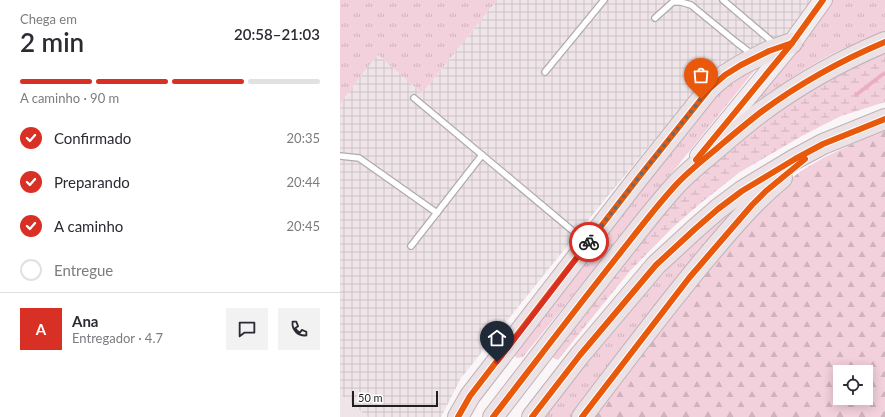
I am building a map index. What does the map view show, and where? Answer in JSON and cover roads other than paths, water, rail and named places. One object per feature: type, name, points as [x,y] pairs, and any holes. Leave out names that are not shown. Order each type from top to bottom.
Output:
[{"type":"highway","points":[[493,417],[652,212],[675,186],[719,146],[782,97],[836,66],[885,42]]},
{"type":"highway","points":[[458,417],[470,396],[639,177],[710,88],[725,75],[741,65],[786,45]]},
{"type":"highway","points":[[532,417],[580,355],[656,265],[718,209],[742,191],[795,159],[823,144],[885,119]]},
{"type":"highway","points":[[582,417],[689,278],[752,205],[766,191],[823,144]]},
{"type":"main road","points":[[675,186],[823,0]]},
{"type":"lane","points":[[545,72],[604,0]]},
{"type":"lane","points":[[723,0],[786,45]]},
{"type":"lane","points":[[655,18],[673,2],[681,2],[691,5],[736,42],[757,57]]},
{"type":"lane","points":[[414,98],[588,243]]},
{"type":"lane","points":[[411,246],[482,155]]},
{"type":"lane","points":[[340,156],[359,158],[437,214]]},
{"type":"waterway","points":[[856,95],[885,74]]}]
